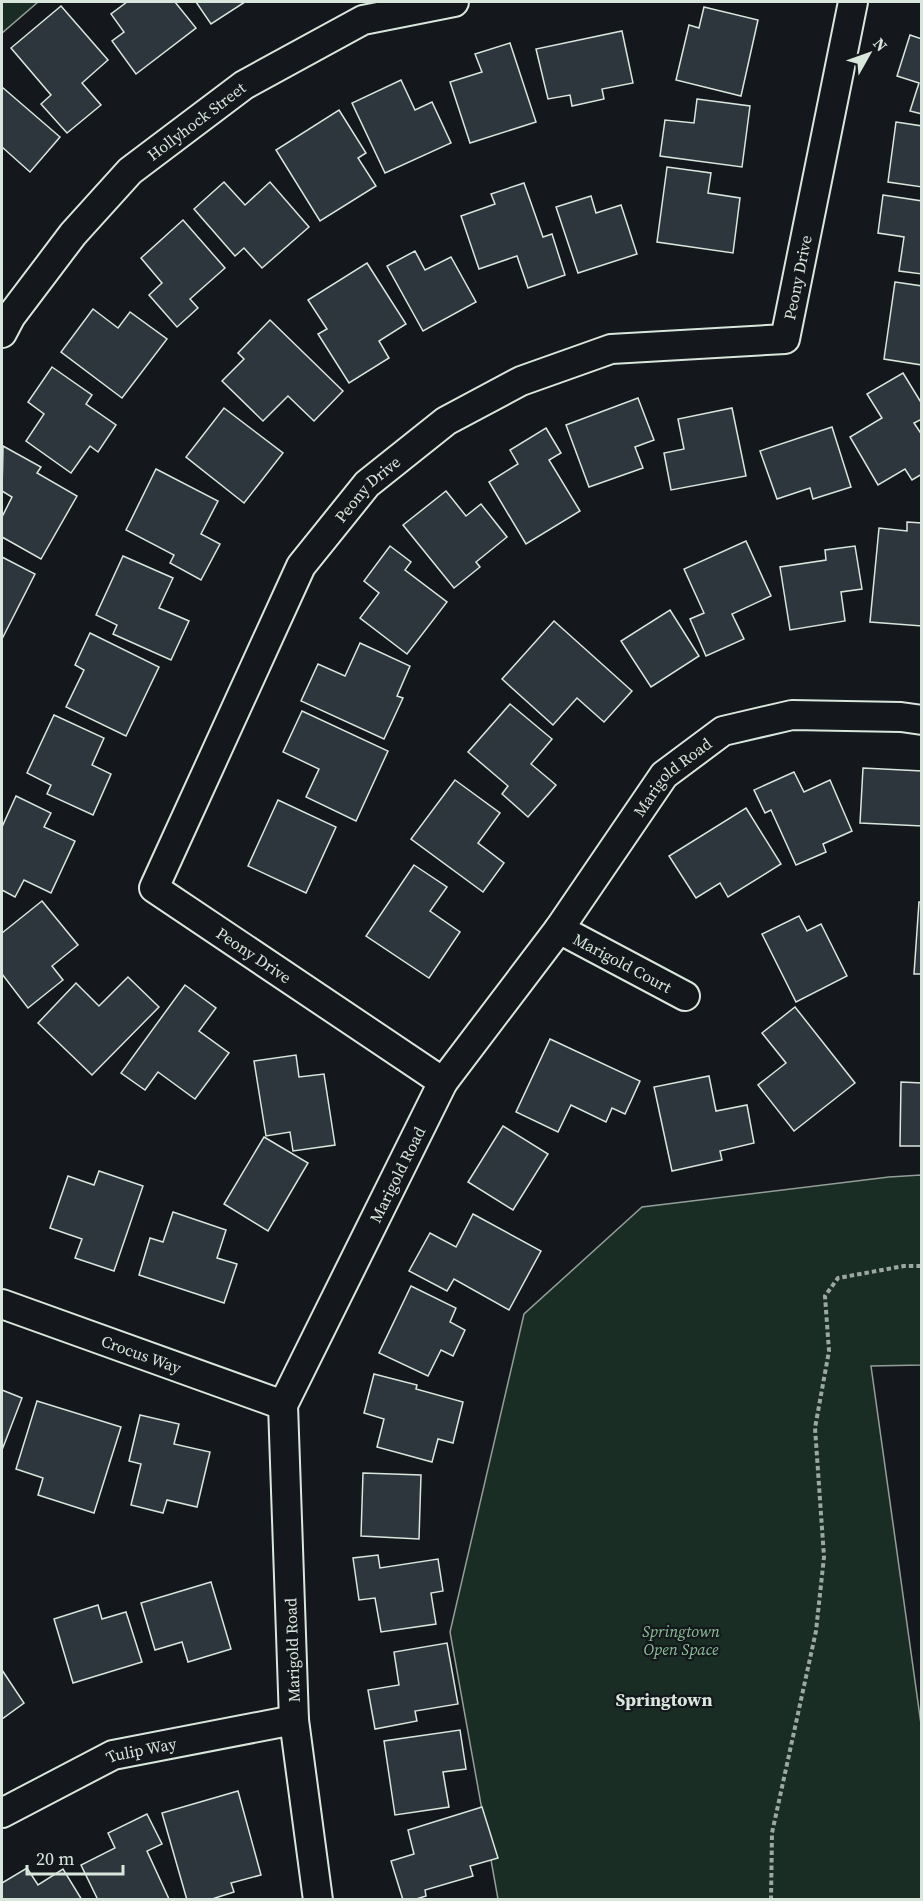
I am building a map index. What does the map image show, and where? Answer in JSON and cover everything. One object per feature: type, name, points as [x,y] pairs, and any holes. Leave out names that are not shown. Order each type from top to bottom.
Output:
[{"type":"street","name":"Hollyhock Street","points":[[2,333],[11,316],[74,234],[130,171],[244,85],[363,20],[454,2]]},
{"type":"street","name":"Peony Drive","points":[[443,1082],[154,888],[301,566],[367,484],[446,421],[521,381],[610,349],[785,339],[853,2]]},
{"type":"street","name":"Marigold Road","points":[[318,1899],[294,1720],[283,1405],[443,1082],[558,929],[664,775],[723,731],[792,715],[901,717],[921,720]]},
{"type":"street","name":"Marigold Court","points":[[558,929],[685,996]]},
{"type":"street","name":"Crocus Way","points":[[2,1304],[283,1405]]},
{"type":"street","name":"Tulip Way","points":[[2,1813],[113,1755],[294,1720]]},
{"type":"path","points":[[771,1899],[772,1833],[816,1631],[824,1557],[815,1428],[829,1351],[825,1296],[838,1278],[904,1266],[921,1266]]},
{"type":"green space","points":[[2,2],[38,2],[2,33]]},
{"type":"green space","name":"Springtown Open Space","points":[[921,1175],[921,1365],[871,1366],[921,1724],[921,1899],[498,1899],[450,1632],[524,1314],[642,1207]]},
{"type":"building","points":[[127,2],[175,2],[196,28],[136,74],[112,41],[124,32],[111,14]]},
{"type":"building","points":[[196,2],[245,2],[211,24]]},
{"type":"building","points":[[61,6],[108,60],[82,83],[101,105],[67,133],[41,104],[51,95],[11,48]]},
{"type":"building","points":[[704,7],[758,20],[741,96],[676,80],[689,25],[699,28]]},
{"type":"building","points":[[622,31],[633,83],[602,89],[604,99],[572,106],[570,95],[548,99],[536,49]]},
{"type":"building","points":[[910,35],[922,39],[922,114],[910,111],[919,83],[897,76]]},
{"type":"building","points":[[510,43],[536,122],[470,143],[450,82],[482,72],[475,54]]},
{"type":"building","points":[[401,80],[415,110],[432,102],[451,143],[385,173],[352,103]]},
{"type":"building","points":[[2,87],[60,137],[30,172],[2,147]]},
{"type":"building","points":[[697,99],[750,106],[742,167],[660,156],[665,120],[694,123]]},
{"type":"building","points":[[339,110],[366,153],[358,158],[376,186],[320,221],[276,150]]},
{"type":"building","points":[[896,122],[922,126],[922,187],[888,182]]},
{"type":"building","points":[[667,167],[711,173],[708,193],[740,198],[733,253],[657,242]]},
{"type":"building","points":[[224,182],[245,205],[270,182],[309,227],[262,268],[244,248],[235,256],[194,209]]},
{"type":"building","points":[[524,183],[543,237],[552,234],[565,275],[528,288],[517,256],[479,269],[461,216],[495,204],[491,194]]},
{"type":"building","points":[[883,195],[922,201],[922,274],[899,271],[904,237],[878,233]]},
{"type":"building","points":[[591,196],[596,213],[621,205],[637,254],[578,273],[556,207]]},
{"type":"building","points":[[183,220],[225,268],[190,299],[198,308],[177,327],[149,295],[162,283],[141,258]]},
{"type":"building","points":[[415,251],[425,270],[451,257],[476,302],[423,331],[387,266]]},
{"type":"building","points":[[367,263],[406,324],[379,341],[389,358],[349,383],[318,334],[327,329],[308,300]]},
{"type":"building","points":[[895,282],[922,286],[922,365],[884,359]]},
{"type":"building","points":[[93,309],[118,328],[130,312],[167,339],[122,398],[61,352]]},
{"type":"building","points":[[270,320],[343,391],[314,421],[288,396],[263,421],[222,381],[244,359],[238,353]]},
{"type":"building","points":[[52,367],[92,395],[86,404],[116,425],[98,452],[90,446],[71,473],[26,441],[44,414],[28,402]]},
{"type":"building","points":[[903,373],[922,404],[922,419],[914,423],[922,435],[922,474],[912,480],[905,469],[878,485],[850,437],[882,418],[867,394]]},
{"type":"building","points":[[638,398],[654,440],[635,447],[643,468],[589,487],[566,425]]},
{"type":"building","points":[[224,408],[283,453],[244,503],[186,457]]},
{"type":"building","points":[[732,408],[746,476],[671,490],[664,453],[684,449],[678,419]]},
{"type":"building","points":[[832,427],[851,487],[813,499],[810,488],[777,499],[760,451]]},
{"type":"building","points":[[546,428],[561,453],[549,460],[580,511],[526,544],[489,482],[518,464],[510,450]]},
{"type":"building","points":[[3,446],[41,467],[37,473],[77,496],[41,559],[2,537],[2,517],[12,497],[2,491]]},
{"type":"building","points":[[156,469],[218,501],[201,534],[220,544],[201,580],[170,563],[174,555],[126,530]]},
{"type":"building","points":[[446,491],[466,516],[481,504],[507,537],[476,562],[480,567],[454,588],[403,525]]},
{"type":"building","points":[[907,522],[922,523],[922,626],[870,622],[879,528],[907,531]]},
{"type":"building","points":[[746,541],[771,596],[732,614],[744,639],[706,656],[690,619],[704,613],[684,569]]},
{"type":"building","points":[[390,546],[411,562],[405,570],[447,602],[407,654],[360,618],[379,593],[364,581]]},
{"type":"building","points":[[855,546],[862,589],[841,592],[845,621],[790,630],[780,567],[826,560],[825,550]]},
{"type":"building","points":[[123,556],[173,578],[159,608],[189,621],[171,660],[113,634],[117,625],[96,615]]},
{"type":"building","points":[[2,557],[35,574],[2,639]]},
{"type":"building","points":[[670,610],[699,656],[651,687],[621,641]]},
{"type":"building","points":[[554,621],[632,691],[604,722],[577,698],[553,725],[502,679]]},
{"type":"building","points":[[90,633],[159,667],[126,736],[66,707],[84,670],[75,665]]},
{"type":"building","points":[[360,643],[410,666],[397,696],[403,698],[384,739],[301,701],[318,664],[345,676]]},
{"type":"building","points":[[510,704],[552,739],[531,764],[556,785],[528,817],[502,794],[508,786],[468,752]]},
{"type":"building","points":[[302,711],[388,751],[356,821],[306,797],[319,769],[283,752]]},
{"type":"building","points":[[54,715],[104,738],[92,765],[111,774],[93,815],[47,794],[51,785],[27,773]]},
{"type":"building","points":[[863,768],[922,771],[922,826],[860,823]]},
{"type":"building","points":[[794,772],[804,792],[830,780],[852,831],[823,844],[826,852],[796,865],[771,810],[765,813],[754,790]]},
{"type":"building","points":[[455,780],[500,813],[478,843],[504,863],[483,892],[411,839]]},
{"type":"building","points":[[16,796],[51,813],[44,827],[75,841],[51,893],[24,880],[15,897],[2,890],[2,827]]},
{"type":"building","points":[[278,800],[336,827],[306,893],[248,866]]},
{"type":"building","points":[[746,808],[781,864],[728,897],[720,883],[696,898],[669,856]]},
{"type":"building","points":[[414,865],[447,887],[430,911],[460,932],[429,978],[366,936]]},
{"type":"building","points":[[42,901],[78,945],[52,966],[63,980],[28,1008],[2,974],[2,933]]},
{"type":"building","points":[[919,902],[922,902],[922,974],[914,974]]},
{"type":"building","points":[[799,916],[807,931],[821,924],[847,976],[796,1002],[762,934]]},
{"type":"building","points":[[128,977],[159,1007],[92,1075],[38,1023],[76,983],[99,1006]]},
{"type":"building","points":[[185,985],[216,1008],[199,1031],[229,1053],[195,1099],[158,1072],[145,1090],[121,1073]]},
{"type":"building","points":[[795,1007],[855,1083],[794,1131],[758,1085],[786,1063],[762,1033]]},
{"type":"building","points":[[550,1039],[640,1081],[625,1114],[612,1108],[606,1122],[571,1105],[558,1132],[516,1112]]},
{"type":"building","points":[[296,1055],[299,1077],[324,1074],[335,1145],[293,1151],[290,1132],[266,1136],[254,1061]]},
{"type":"building","points":[[709,1076],[716,1111],[747,1105],[754,1143],[720,1151],[722,1160],[672,1171],[654,1087]]},
{"type":"building","points":[[901,1082],[922,1083],[922,1146],[900,1146]]},
{"type":"building","points":[[503,1126],[548,1154],[513,1210],[468,1182]]},
{"type":"building","points":[[264,1137],[308,1163],[268,1231],[224,1204]]},
{"type":"building","points":[[99,1171],[143,1186],[114,1271],[75,1258],[82,1239],[50,1228],[68,1176],[94,1185]]},
{"type":"building","points":[[173,1212],[226,1230],[217,1258],[237,1264],[224,1303],[139,1275],[150,1238],[163,1242]]},
{"type":"building","points":[[473,1214],[541,1251],[509,1310],[454,1279],[447,1291],[409,1271],[430,1233],[456,1247]]},
{"type":"building","points":[[411,1286],[456,1308],[450,1322],[465,1330],[453,1356],[441,1350],[428,1376],[379,1353]]},
{"type":"building","points":[[374,1374],[417,1385],[416,1389],[463,1402],[453,1443],[438,1439],[432,1462],[377,1447],[384,1419],[364,1413]]},
{"type":"building","points":[[2,1390],[22,1398],[2,1450]]},
{"type":"building","points":[[37,1401],[121,1427],[94,1513],[38,1495],[43,1478],[16,1469]]},
{"type":"building","points":[[140,1415],[179,1424],[174,1444],[210,1452],[197,1507],[167,1500],[163,1513],[131,1505],[141,1464],[129,1461]]},
{"type":"building","points":[[363,1473],[421,1475],[419,1539],[361,1536]]},
{"type":"building","points":[[378,1555],[380,1568],[438,1559],[443,1591],[431,1593],[436,1624],[381,1632],[375,1598],[359,1600],[353,1558]]},
{"type":"building","points":[[211,1582],[231,1649],[188,1662],[182,1642],[155,1650],[141,1603]]},
{"type":"building","points":[[98,1605],[102,1619],[126,1612],[142,1662],[73,1683],[54,1619]]},
{"type":"building","points":[[447,1643],[458,1704],[415,1711],[417,1721],[375,1729],[368,1690],[399,1685],[394,1652]]},
{"type":"building","points":[[2,1670],[24,1703],[2,1719]]},
{"type":"building","points":[[460,1730],[466,1769],[443,1772],[449,1807],[395,1815],[384,1741]]},
{"type":"building","points":[[238,1791],[261,1875],[231,1883],[234,1892],[209,1900],[187,1900],[162,1813]]},
{"type":"building","points":[[482,1807],[498,1858],[470,1866],[473,1876],[425,1890],[426,1896],[403,1900],[391,1861],[414,1854],[408,1830]]},
{"type":"building","points":[[147,1814],[162,1844],[147,1851],[169,1899],[98,1900],[81,1865],[115,1848],[108,1833]]},
{"type":"building","points":[[27,1868],[38,1885],[63,1869],[82,1900],[2,1900],[2,1883]]},
{"type":"district","name":"Springtown","points":[[664,1700]]}]
